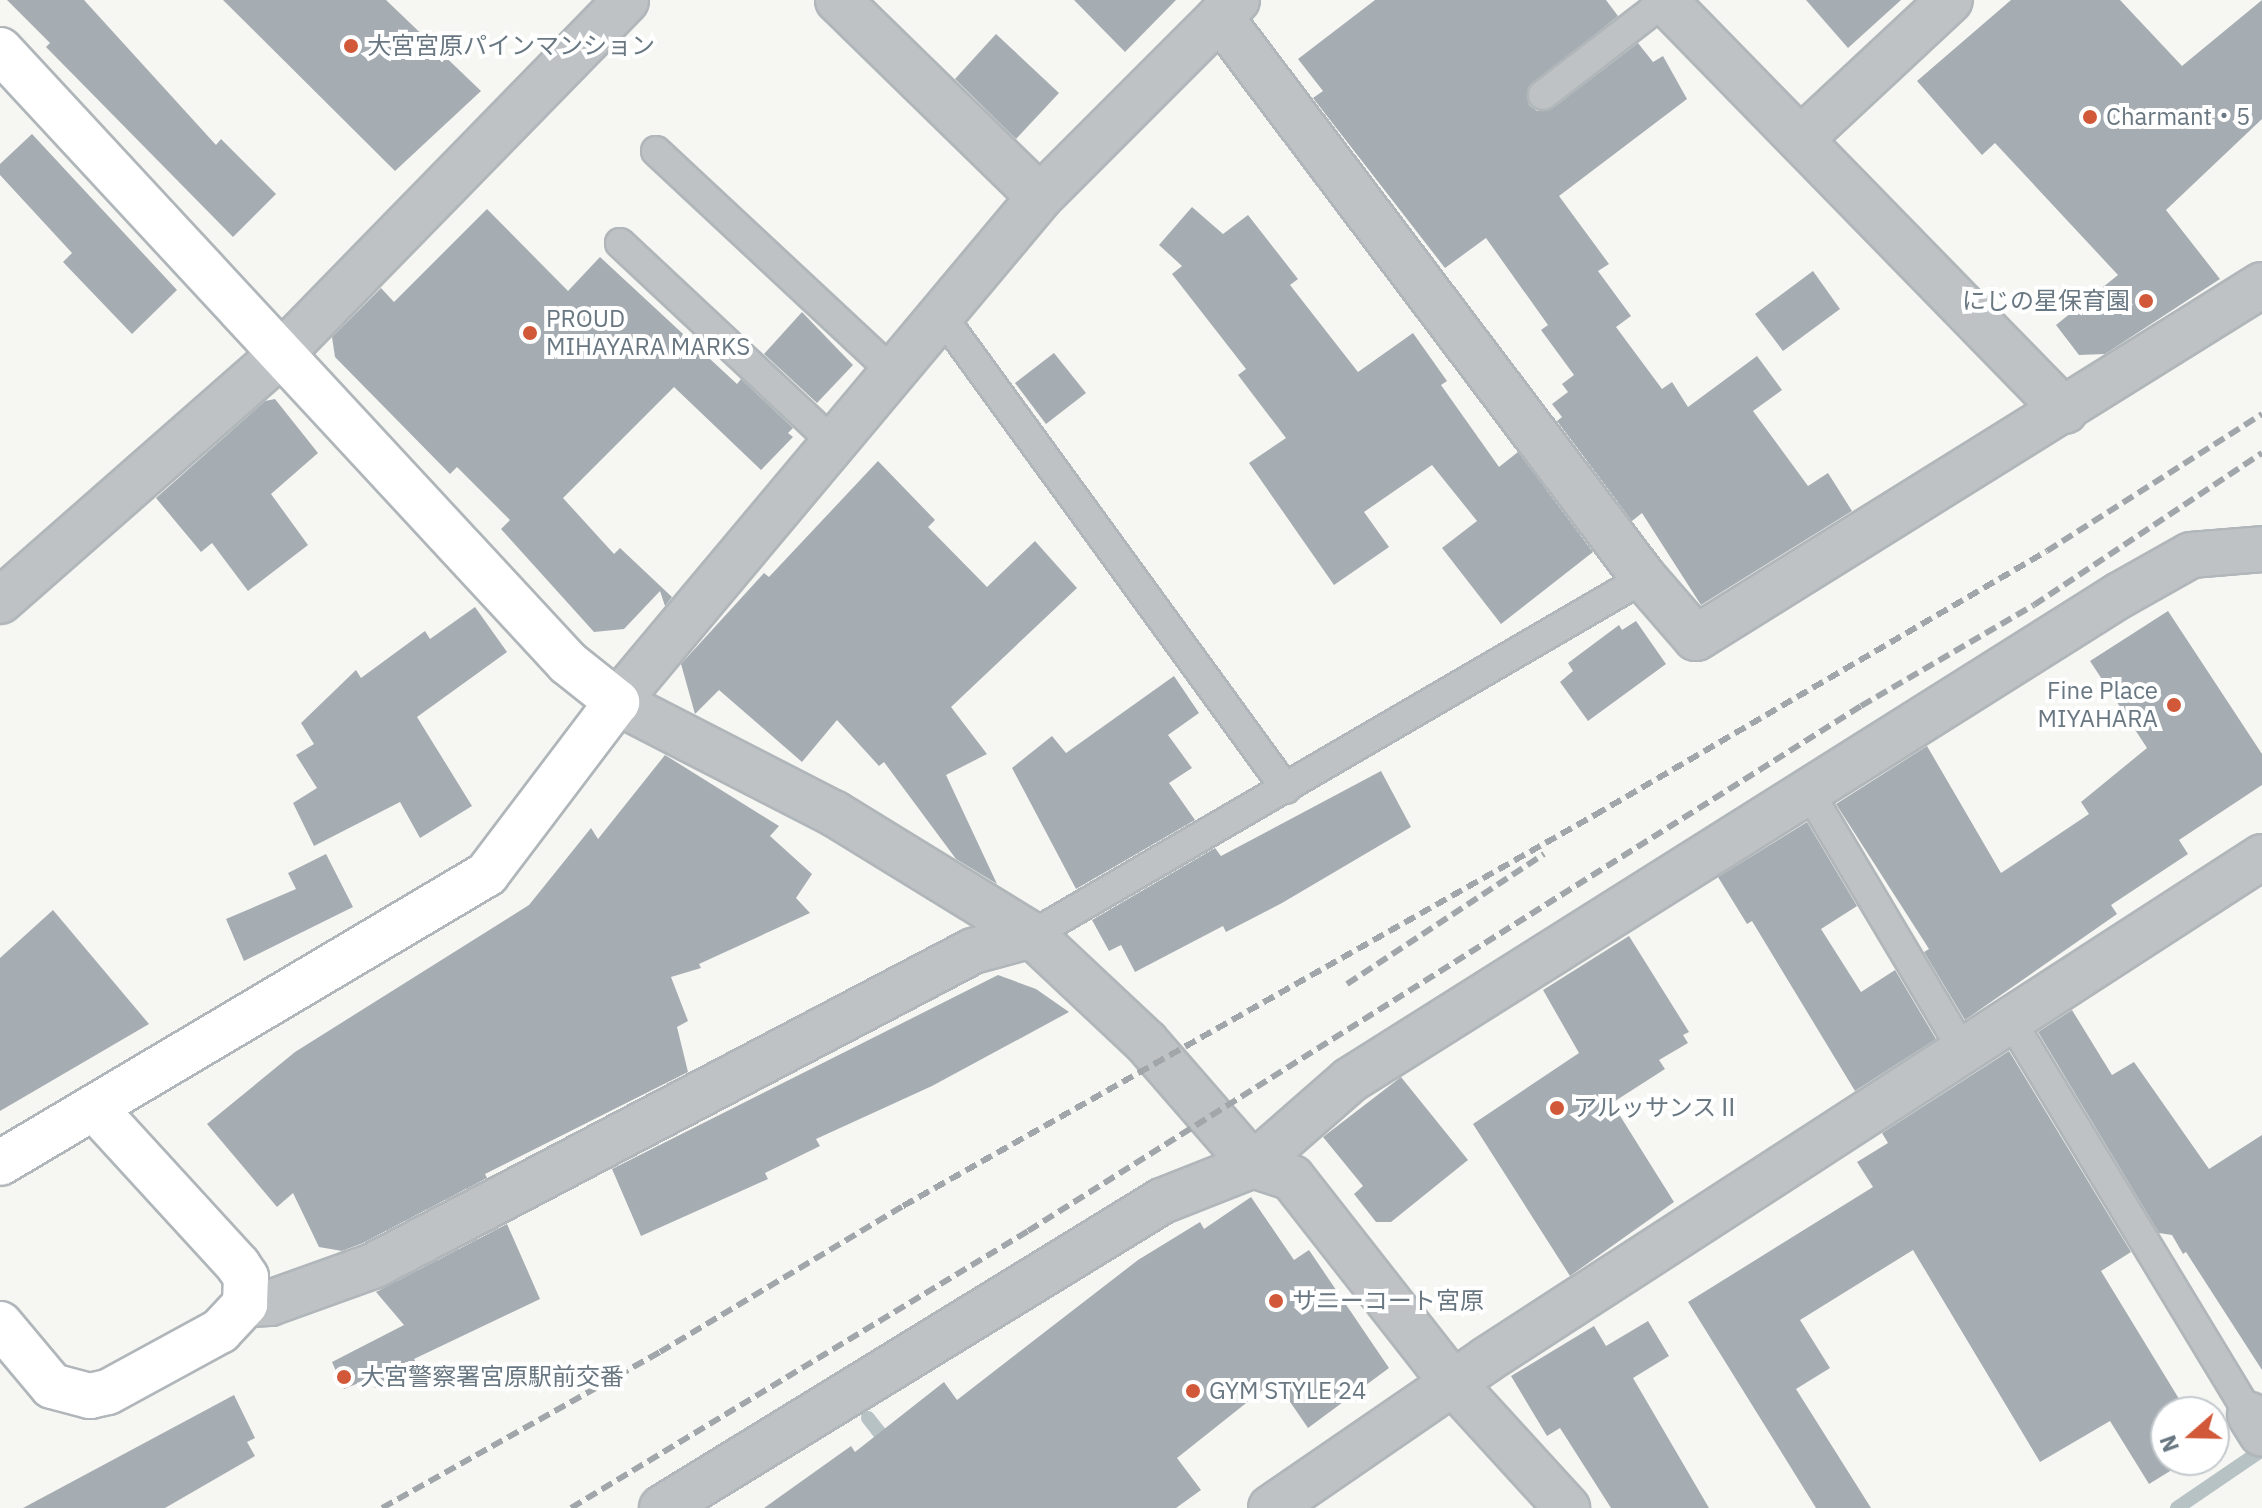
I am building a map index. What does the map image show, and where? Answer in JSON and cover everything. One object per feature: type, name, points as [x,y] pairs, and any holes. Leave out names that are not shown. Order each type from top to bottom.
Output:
[{"type":"street","points":[[0,601],[283,352],[626,0]]},
{"type":"street","points":[[838,0],[1040,197]]},
{"type":"street","points":[[1802,138],[1950,0]]},
{"type":"street","points":[[1665,1],[2065,411]]},
{"type":"street","points":[[0,1163],[487,874],[617,702],[1040,197],[1229,8],[1644,578],[1696,638],[2065,411],[2262,285]]},
{"type":"street","points":[[0,50],[568,663],[617,702],[835,814],[1032,935],[1146,1042],[1253,1165],[1292,1178],[1452,1382],[1567,1508]]},
{"type":"street","points":[[662,1508],[1162,1201],[1253,1165],[1350,1080],[2168,567],[2191,555],[2262,549]]},
{"type":"street","points":[[1271,1508],[1452,1382],[2262,857]]},
{"type":"street","points":[[245,1304],[270,1303],[373,1266],[973,951],[1032,935]]},
{"type":"street","points":[[0,1324],[45,1380],[90,1396],[108,1392],[220,1331],[245,1304],[246,1277],[238,1265],[95,1109]]},
{"type":"lane","points":[[1543,95],[1665,1]]},
{"type":"lane","points":[[656,151],[893,372]]},
{"type":"lane","points":[[620,243],[833,442]]},
{"type":"lane","points":[[941,315],[1286,789]]},
{"type":"lane","points":[[1032,935],[1644,578]]},
{"type":"lane","points":[[1809,792],[1962,1049]]},
{"type":"lane","points":[[2010,1019],[2256,1424]]},
{"type":"building","points":[[7,0],[84,0],[216,145],[221,139],[276,194],[233,237],[46,47],[50,43]]},
{"type":"building","name":"大宮宮原パインマンション","points":[[223,0],[386,0],[481,91],[395,171]]},
{"type":"building","points":[[1074,0],[1176,0],[1125,52]]},
{"type":"building","points":[[1375,0],[1606,0],[1618,16],[1528,88],[1529,105],[1537,111],[1553,108],[1638,43],[1653,62],[1663,56],[1687,99],[1559,196],[1609,264],[1598,271],[1631,316],[1616,327],[1662,389],[1672,382],[1688,407],[1757,356],[1782,390],[1753,411],[1808,486],[1828,473],[1852,511],[1701,605],[1642,513],[1632,521],[1557,421],[1562,417],[1552,404],[1568,392],[1562,384],[1574,375],[1541,330],[1548,325],[1486,238],[1445,268],[1313,98],[1323,91],[1298,59]]},
{"type":"building","points":[[1806,0],[1901,0],[1848,48]]},
{"type":"building","points":[[2011,0],[2120,0],[2182,66],[2262,0],[2262,119],[2166,210],[2220,279],[2105,354],[2079,355],[2056,325],[2118,275],[1995,143],[1982,155],[1917,81]]},
{"type":"building","points":[[996,34],[1059,93],[1016,139],[955,79]]},
{"type":"building","points":[[32,134],[177,290],[132,334],[63,262],[72,253],[0,175],[0,164]]},
{"type":"building","points":[[1192,207],[1223,234],[1248,215],[1298,279],[1290,285],[1358,372],[1413,333],[1447,381],[1441,385],[1499,467],[1518,452],[1593,552],[1501,624],[1442,548],[1477,521],[1432,465],[1364,512],[1389,547],[1334,585],[1249,463],[1286,438],[1238,375],[1246,369],[1172,274],[1182,266],[1159,245]]},
{"type":"building","points":[[487,209],[568,291],[600,257],[737,384],[741,379],[793,428],[788,433],[793,437],[761,470],[674,387],[563,498],[614,554],[620,548],[672,597],[665,606],[660,591],[624,629],[594,632],[501,529],[510,520],[457,467],[450,474],[335,357],[332,337],[381,288],[394,302]]},
{"type":"building","points":[[1813,271],[1840,309],[1783,351],[1755,314]]},
{"type":"building","points":[[802,312],[853,365],[817,403],[764,354]]},
{"type":"building","points":[[1054,353],[1086,393],[1046,424],[1015,383]]},
{"type":"building","points":[[275,399],[318,453],[271,494],[308,545],[248,591],[212,543],[201,552],[156,498],[265,401]]},
{"type":"building","points":[[878,461],[935,520],[928,527],[987,587],[1035,541],[1077,588],[951,707],[987,754],[946,775],[997,884],[956,859],[884,762],[879,766],[837,720],[802,762],[719,690],[695,714],[681,664],[764,573],[769,577]]},
{"type":"building","points":[[475,607],[507,652],[417,717],[472,806],[420,838],[400,802],[314,846],[293,803],[317,788],[296,755],[314,744],[301,723],[356,670],[361,678],[425,631],[430,639]]},
{"type":"building","points":[[2168,611],[2262,754],[2262,785],[2179,840],[2188,854],[2111,905],[2117,914],[1965,1020],[1924,952],[1929,949],[1836,804],[1927,746],[2001,873],[2089,814],[2081,802],[2147,748],[2090,661]]},
{"type":"building","points":[[1636,621],[1666,664],[1588,721],[1560,682],[1573,671],[1568,663],[1619,625],[1622,630]]},
{"type":"building","points":[[1174,676],[1199,713],[1168,735],[1192,768],[1169,783],[1195,820],[1076,889],[1012,768],[1052,736],[1066,753]]},
{"type":"building","points":[[665,755],[779,826],[770,836],[812,874],[796,898],[810,913],[699,964],[701,968],[671,977],[688,1021],[677,1027],[688,1072],[485,1174],[487,1178],[363,1243],[342,1251],[319,1247],[293,1193],[277,1207],[207,1124],[295,1052],[529,905],[591,828],[598,839]]},
{"type":"building","points":[[1381,771],[1411,827],[1282,903],[1226,932],[1223,926],[1135,972],[1121,945],[1109,951],[1092,920],[1215,848],[1221,856]]},
{"type":"building","points":[[1807,822],[1857,906],[1821,929],[1861,992],[1895,970],[1936,1039],[1855,1091],[1752,921],[1747,924],[1718,877]]},
{"type":"building","points":[[326,854],[353,907],[244,961],[226,919],[296,889],[288,873]]},
{"type":"building","points":[[53,910],[149,1024],[0,1111],[0,958]]},
{"type":"building","name":"アルッサンスⅡ","points":[[1629,936],[1689,1032],[1683,1035],[1688,1043],[1659,1060],[1665,1069],[1612,1103],[1674,1202],[1570,1276],[1473,1124],[1579,1053],[1543,990]]},
{"type":"building","points":[[998,975],[1036,989],[1069,1012],[932,1086],[816,1139],[820,1146],[765,1173],[768,1179],[641,1236],[612,1169]]},
{"type":"building","points":[[2072,1010],[2112,1075],[2134,1062],[2209,1169],[2262,1135],[2262,1370],[2186,1252],[2183,1254],[2172,1235],[2159,1233],[2038,1032]]},
{"type":"building","points":[[2009,1051],[2131,1252],[2101,1271],[2177,1396],[2150,1396],[2150,1476],[2162,1476],[2149,1484],[2110,1421],[2040,1462],[1913,1250],[1800,1320],[1830,1368],[1796,1389],[1871,1508],[1816,1508],[1688,1302],[1873,1187],[1857,1162],[1888,1143],[1882,1133]]},
{"type":"building","points":[[1401,1077],[1468,1160],[1391,1222],[1376,1222],[1354,1194],[1363,1186],[1323,1137]]},
{"type":"building","points":[[1251,1197],[1294,1260],[1309,1250],[1389,1368],[1308,1428],[1275,1380],[1177,1458],[1201,1490],[1176,1508],[764,1508],[851,1446],[855,1452],[944,1382],[957,1400],[1138,1260],[1200,1222],[1204,1229]]},
{"type":"building","points":[[507,1224],[540,1299],[414,1359],[418,1366],[375,1388],[371,1378],[344,1389],[332,1362],[404,1325],[376,1292]]},
{"type":"building","points":[[1648,1321],[1669,1356],[1633,1378],[1709,1508],[1611,1508],[1560,1428],[1547,1436],[1511,1376],[1594,1326],[1606,1346]]},
{"type":"building","points":[[234,1395],[255,1438],[247,1442],[255,1456],[165,1508],[23,1508]]},
{"type":"waterway","points":[[868,1418],[890,1446]]},
{"type":"waterway","points":[[2177,1508],[2262,1450]]},
{"type":"railway","points":[[382,1508],[660,1352],[903,1206],[1595,815],[2047,551],[2262,414]]},
{"type":"railway","points":[[571,1508],[1028,1231],[1861,706],[2034,605],[2262,453]]},
{"type":"railway","points":[[1347,984],[1544,854]]},
{"type":"place","name":"大宮宮原パインマンション","points":[[351,46]]},
{"type":"place","name":"Charmant・5","points":[[2090,117]]},
{"type":"place","name":"にじの星保育園","points":[[2146,301]]},
{"type":"place","name":"PROUD MIHAYARA MARKS","points":[[530,333]]},
{"type":"place","name":"Fine Place MIYAHARA","points":[[2174,705]]},
{"type":"place","name":"アルッサンスⅡ","points":[[1557,1108]]},
{"type":"place","name":"サニーコート宮原","points":[[1276,1301]]},
{"type":"place","name":"大宮警察署宮原駅前交番","points":[[344,1377]]},
{"type":"place","name":"GYM STYLE 24","points":[[1193,1391]]}]
